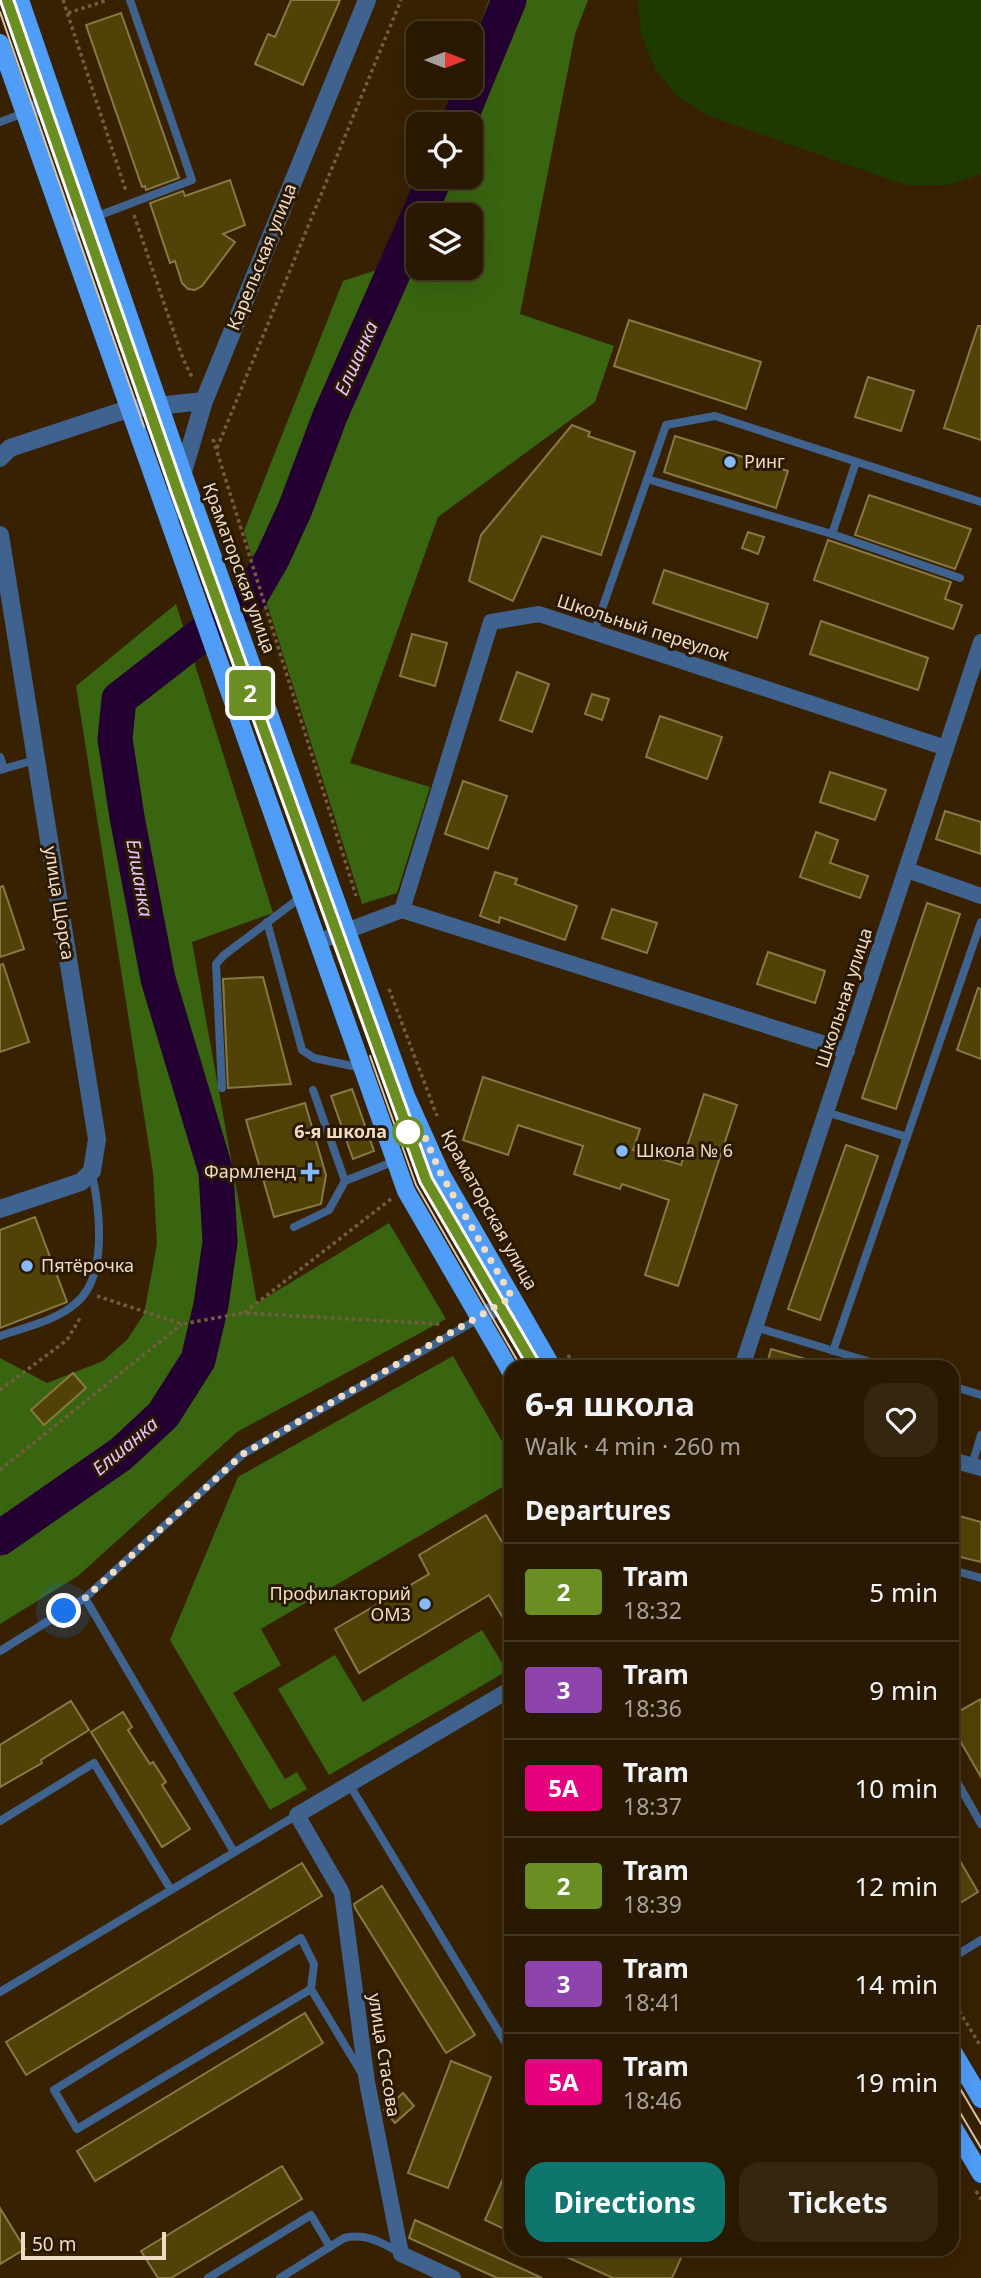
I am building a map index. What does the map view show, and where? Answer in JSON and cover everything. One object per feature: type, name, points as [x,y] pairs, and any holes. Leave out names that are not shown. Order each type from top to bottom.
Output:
[{"type":"main road","name":"Краматорская улица","points":[[20,0],[183,474],[406,1097],[436,1163],[548,1360]]},
{"type":"main road","points":[[0,43],[407,1191],[474,1322],[504,1363]]},
{"type":"main road","points":[[959,2062],[981,2099]]},
{"type":"main road","points":[[959,2136],[981,2174]]},
{"type":"street","name":"Карельская улица","points":[[169,519],[204,401],[367,0]]},
{"type":"street","points":[[24,113],[55,101]]},
{"type":"street","points":[[65,228],[95,217]]},
{"type":"street","points":[[0,458],[10,448],[128,409],[204,401]]},
{"type":"street","name":"улица Щорса","points":[[0,534],[97,1139],[92,1171]]},
{"type":"street","name":"Школьный переулок","points":[[402,910],[491,622],[539,614],[947,748]]},
{"type":"street","name":"Школьная улица","points":[[744,1360],[981,642]]},
{"type":"street","points":[[906,870],[981,896]]},
{"type":"street","points":[[320,941],[402,910],[847,1051]]},
{"type":"street","points":[[0,1209],[81,1182],[92,1171]]},
{"type":"street","points":[[474,1322],[512,1297]]},
{"type":"street","points":[[959,1462],[976,1466]]},
{"type":"street","points":[[297,1815],[504,1693]]},
{"type":"street","name":"улица Стасова","points":[[297,1815],[342,1893],[367,2082],[401,2254]]},
{"type":"street","points":[[401,2254],[453,2278]]},
{"type":"lane","points":[[95,217],[192,180],[130,0]]},
{"type":"lane","points":[[0,122],[24,113]]},
{"type":"lane","points":[[594,632],[666,425],[715,416],[981,502]]},
{"type":"lane","points":[[832,534],[856,461]]},
{"type":"lane","points":[[647,479],[832,534],[960,578]]},
{"type":"lane","points":[[0,757],[2,770],[35,760]]},
{"type":"lane","points":[[222,1088],[216,964],[303,895]]},
{"type":"lane","points":[[267,922],[302,1050],[314,1058],[364,1069]]},
{"type":"lane","points":[[833,1351],[981,922]]},
{"type":"lane","points":[[313,1090],[345,1181]]},
{"type":"lane","points":[[827,1112],[907,1137]]},
{"type":"lane","points":[[294,1227],[329,1210],[345,1181],[396,1161]]},
{"type":"lane","points":[[0,1336],[59,1315],[78,1303],[90,1284],[101,1215],[92,1171]]},
{"type":"lane","points":[[0,1651],[85,1598],[243,1454],[474,1322]]},
{"type":"lane","points":[[755,1327],[863,1360]]},
{"type":"lane","points":[[959,1388],[981,1395]]},
{"type":"lane","points":[[976,1466],[981,1434]]},
{"type":"lane","points":[[959,1572],[981,1577]]},
{"type":"lane","points":[[85,1598],[234,1853]]},
{"type":"lane","points":[[0,1821],[94,1763],[171,1891]]},
{"type":"lane","points":[[349,1784],[504,2040]]},
{"type":"lane","points":[[959,1785],[981,1824]]},
{"type":"lane","points":[[0,1992],[297,1815]]},
{"type":"lane","points":[[311,1989],[77,2129],[54,2090],[300,1938],[314,1964],[311,1989],[367,2082]]},
{"type":"lane","points":[[959,1954],[981,1940]]},
{"type":"lane","points":[[208,2278],[312,2215],[330,2247]]},
{"type":"lane","points":[[280,2278],[344,2238],[365,2236],[401,2254]]},
{"type":"path","points":[[64,0],[183,359],[204,401]]},
{"type":"path","points":[[68,13],[108,0]]},
{"type":"path","points":[[216,450],[401,0]]},
{"type":"path","points":[[213,438],[365,925]]},
{"type":"path","points":[[389,989],[437,1116]]},
{"type":"path","points":[[244,1313],[392,1198]]},
{"type":"path","points":[[0,1391],[67,1340],[80,1321],[85,1292],[182,1324],[244,1313],[474,1322]]},
{"type":"path","points":[[0,1470],[182,1324]]},
{"type":"path","points":[[561,1343],[571,1360]]},
{"type":"path","points":[[959,2011],[981,2047]]},
{"type":"green space","points":[[489,0],[588,0],[575,34],[520,314],[614,346],[595,402],[438,517],[350,763],[430,787],[397,893],[362,904],[244,531],[343,281],[386,267],[406,216],[406,280],[483,280],[483,203],[411,203],[416,189],[483,189],[483,112],[446,112],[451,98],[483,98],[481,21]]},
{"type":"green space","points":[[638,0],[981,0],[981,174],[948,185],[906,185],[709,116],[677,96],[656,70],[641,34]]},
{"type":"green space","points":[[176,604],[273,913],[192,942],[257,1303],[389,1223],[446,1319],[237,1432],[78,1576],[0,1624],[0,1358],[47,1383],[103,1361],[127,1340],[144,1314],[157,1244],[153,1172],[76,686]]},
{"type":"green space","points":[[453,1356],[504,1445],[504,1486],[261,1629],[281,1665],[233,1693],[285,1779],[297,1772],[307,1789],[270,1810],[170,1640],[238,1477]]},
{"type":"green space","points":[[482,1630],[504,1666],[504,1673],[329,1775],[278,1689],[335,1655],[363,1702]]},
{"type":"building","points":[[291,0],[340,0],[303,85],[255,64],[268,34],[275,37]]},
{"type":"building","points":[[121,13],[179,178],[146,190],[145,186],[142,187],[86,25]]},
{"type":"building","points":[[230,180],[245,225],[223,234],[235,242],[202,286],[195,290],[188,289],[182,283],[175,261],[170,263],[150,203],[183,191],[185,196]]},
{"type":"building","points":[[629,320],[761,362],[746,409],[614,366]]},
{"type":"building","points":[[978,326],[981,326],[981,440],[944,428]]},
{"type":"building","points":[[868,377],[914,391],[901,431],[855,417]]},
{"type":"building","points":[[572,425],[590,432],[588,436],[635,452],[601,555],[542,536],[513,601],[469,581],[481,535]]},
{"type":"building","points":[[675,436],[788,471],[776,508],[664,472]]},
{"type":"building","points":[[869,495],[971,529],[955,569],[855,535]]},
{"type":"building","points":[[748,532],[764,537],[758,554],[742,548]]},
{"type":"building","points":[[828,540],[951,582],[945,599],[962,605],[953,629],[814,580]]},
{"type":"building","points":[[664,570],[768,604],[757,638],[653,603]]},
{"type":"building","points":[[821,621],[928,658],[918,690],[810,654]]},
{"type":"building","points":[[412,634],[447,643],[435,686],[400,676]]},
{"type":"building","points":[[517,672],[549,684],[532,732],[500,720]]},
{"type":"building","points":[[592,694],[609,699],[602,720],[585,714]]},
{"type":"building","points":[[660,716],[722,737],[707,779],[646,757]]},
{"type":"building","points":[[830,772],[886,790],[875,820],[820,802]]},
{"type":"building","points":[[463,781],[507,796],[488,849],[445,834]]},
{"type":"building","points":[[945,811],[981,822],[981,854],[936,839]]},
{"type":"building","points":[[816,832],[838,840],[830,863],[868,876],[860,898],[800,877]]},
{"type":"building","points":[[495,872],[517,879],[515,884],[577,906],[565,940],[500,917],[499,923],[480,916]]},
{"type":"building","points":[[3,886],[24,949],[0,957],[0,887]]},
{"type":"building","points":[[927,903],[960,914],[896,1109],[862,1098]]},
{"type":"building","points":[[612,909],[657,923],[647,953],[602,938]]},
{"type":"building","points":[[768,952],[825,971],[815,1003],[757,984]]},
{"type":"building","points":[[3,964],[29,1042],[0,1052],[0,965]]},
{"type":"building","points":[[263,977],[291,1084],[228,1088],[223,979]]},
{"type":"building","points":[[978,988],[981,989],[981,1059],[957,1050]]},
{"type":"building","points":[[483,1077],[640,1129],[633,1150],[681,1165],[704,1094],[737,1105],[678,1286],[645,1275],[669,1200],[622,1184],[620,1189],[574,1174],[583,1146],[518,1125],[508,1155],[463,1140]]},
{"type":"building","points":[[352,1089],[374,1151],[353,1159],[331,1096]]},
{"type":"building","points":[[305,1103],[326,1175],[321,1204],[274,1217],[246,1120]]},
{"type":"building","points":[[846,1145],[878,1156],[820,1320],[788,1309]]},
{"type":"building","name":"Пятёрочка","points":[[35,1217],[67,1302],[0,1328],[0,1230]]},
{"type":"building","points":[[771,1349],[809,1360],[768,1360]]},
{"type":"building","points":[[73,1373],[86,1388],[44,1425],[31,1410]]},
{"type":"building","name":"Профилакторий ОМЗ","points":[[486,1515],[504,1545],[504,1620],[489,1595],[359,1673],[335,1629],[429,1574],[419,1555]]},
{"type":"building","points":[[959,1516],[981,1522],[981,1562],[959,1557]]},
{"type":"building","points":[[981,1699],[981,1777],[959,1739],[959,1711]]},
{"type":"building","points":[[71,1701],[89,1730],[41,1760],[42,1763],[0,1787],[0,1745]]},
{"type":"building","points":[[123,1712],[132,1727],[128,1730],[150,1764],[153,1762],[166,1782],[162,1785],[190,1829],[162,1847],[91,1732]]},
{"type":"building","points":[[959,1859],[978,1892],[959,1904]]},
{"type":"building","points":[[302,1863],[322,1896],[26,2075],[6,2042]]},
{"type":"building","points":[[382,1886],[475,2035],[446,2053],[355,1908],[354,1904]]},
{"type":"building","points":[[305,2013],[323,2043],[95,2181],[77,2151]]},
{"type":"building","points":[[451,2061],[491,2077],[448,2188],[408,2173]]},
{"type":"building","points":[[403,2093],[414,2106],[395,2123],[384,2110]]},
{"type":"building","points":[[282,2166],[302,2199],[171,2278],[158,2278],[141,2251]]},
{"type":"building","points":[[504,2176],[504,2229],[485,2220]]},
{"type":"building","points":[[0,2208],[25,2249],[0,2264]]},
{"type":"building","points":[[415,2220],[542,2278],[497,2278],[409,2238]]},
{"type":"building","points":[[564,2256],[682,2256],[672,2278],[613,2278]]},
{"type":"waterway","name":"Елшанка","points":[[463,112],[509,0]]},
{"type":"waterway","name":"Елшанка","points":[[424,203],[430,189]]},
{"type":"waterway","name":"Елшанка","points":[[0,1538],[121,1454],[163,1415],[198,1360],[211,1305],[220,1242],[216,1172],[158,979],[127,817],[115,739],[119,699],[250,597],[273,557],[295,509],[330,416],[406,244]]},
{"type":"tram line","points":[[7,0],[178,492],[426,1180],[531,1360]]},
{"type":"tram line","name":"2","points":[[7,0],[178,492],[426,1180],[531,1360]]},
{"type":"tram line","points":[[0,12],[144,427]]},
{"type":"tram line","points":[[370,1056],[416,1185],[517,1360]]},
{"type":"tram line","points":[[959,2087],[981,2124]]},
{"type":"tram line","points":[[959,2111],[981,2148]]},
{"type":"place","name":"Ринг","points":[[730,462]]},
{"type":"place","name":"6-я школа","points":[[408,1132]]},
{"type":"place","name":"Школа № 6","points":[[622,1151]]},
{"type":"place","name":"Фармленд","points":[[310,1172]]},
{"type":"place","name":"Пятёрочка","points":[[27,1266]]},
{"type":"place","name":"Профилакторий ОМЗ","points":[[425,1604]]},
{"type":"route","points":[[64,1611],[85,1598],[243,1454],[512,1297],[441,1174],[424,1135],[408,1132]]}]
